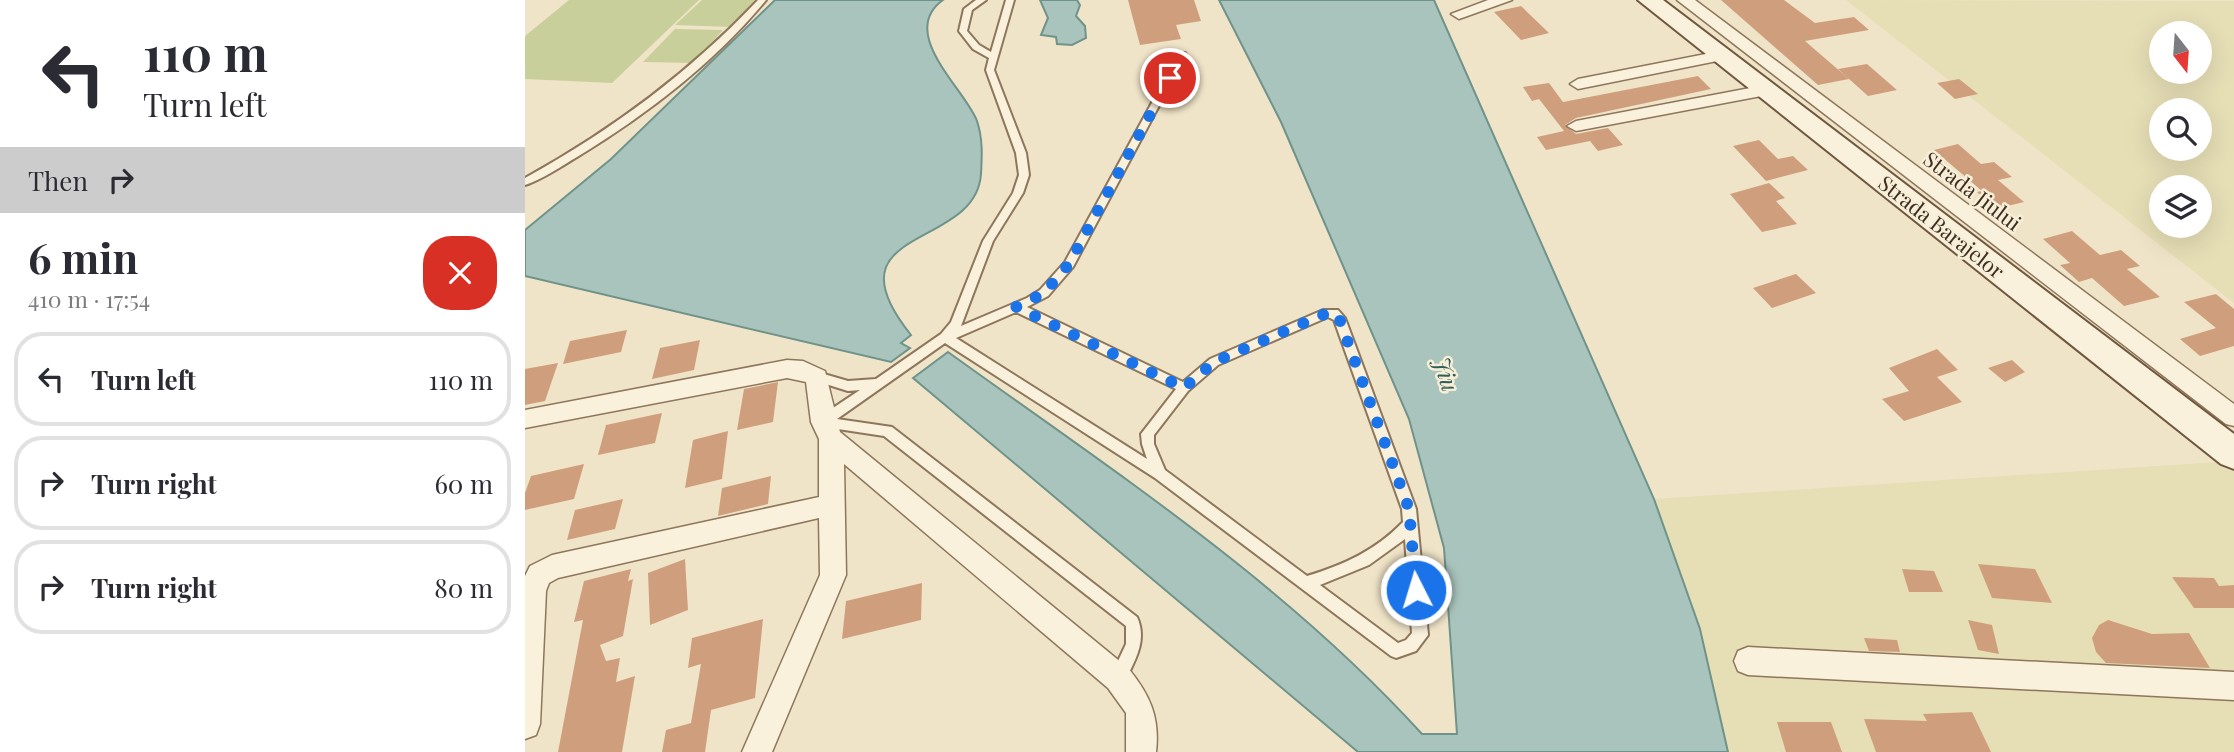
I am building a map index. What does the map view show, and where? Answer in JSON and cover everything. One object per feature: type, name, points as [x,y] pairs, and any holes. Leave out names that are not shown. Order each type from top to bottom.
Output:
[{"type":"main road","name":"Strada Barajelor","points":[[1650,0],[2234,454]]},
{"type":"street","points":[[1459,14],[1503,0]]},
{"type":"street","name":"Strada Jiului","points":[[1685,0],[2234,417]]},
{"type":"street","points":[[1579,84],[1721,56]]},
{"type":"street","points":[[1576,126],[1766,90]]},
{"type":"street","points":[[525,419],[787,369],[803,370],[817,377],[827,430],[834,558],[828,592],[757,752]]},
{"type":"street","points":[[827,430],[1118,678],[1142,707],[1145,732],[1141,752]]},
{"type":"street","points":[[525,724],[533,591],[539,575],[552,567],[830,505]]},
{"type":"street","points":[[1748,661],[2234,686]]},
{"type":"lane","points":[[525,183],[593,142],[676,84],[715,50],[762,0]]},
{"type":"lane","points":[[982,0],[968,9],[963,31],[976,47],[992,56]]},
{"type":"lane","points":[[946,337],[956,324],[988,242],[1018,193],[1024,175],[1020,153],[989,70],[1010,0]]},
{"type":"lane","points":[[827,430],[879,383],[946,337],[1044,293],[1069,264],[1182,55]]},
{"type":"lane","points":[[1016,307],[1184,388]]},
{"type":"lane","points":[[946,337],[1160,474],[1308,582],[1396,651],[1411,646],[1420,635],[1409,509],[1339,318],[1334,313],[1327,313],[1214,362],[1184,388],[1147,434],[1148,444],[1160,474]]},
{"type":"lane","points":[[817,377],[848,386],[879,383]]},
{"type":"lane","points":[[827,430],[887,431],[1132,622],[1136,633],[1134,645],[1118,678]]},
{"type":"lane","points":[[1308,582],[1334,576],[1361,563],[1395,542],[1411,523]]},
{"type":"shaded area","points":[[1846,0],[2234,1],[2234,303],[2151,238],[2212,238],[2212,175],[2149,175],[2149,237]]},
{"type":"shaded area","points":[[2234,461],[2234,752],[1728,752],[1700,629],[1654,499]]},
{"type":"green space","points":[[569,0],[699,0],[612,83],[525,79],[525,36]]},
{"type":"green space","points":[[702,0],[755,0],[730,27],[675,25]]},
{"type":"green space","points":[[675,29],[723,30],[693,63],[643,62]]},
{"type":"water","points":[[775,0],[943,0],[931,13],[927,28],[930,44],[977,121],[982,154],[981,174],[973,199],[956,216],[911,242],[893,256],[884,274],[889,300],[911,335],[901,343],[910,348],[891,362],[525,276],[525,230],[611,159]]},
{"type":"water","points":[[1040,0],[1077,0],[1080,5],[1076,16],[1085,26],[1086,38],[1072,45],[1057,44],[1056,37],[1041,35],[1048,18]]},
{"type":"water","name":"Jiu","points":[[1219,0],[1434,0],[1654,499],[1700,629],[1728,752],[1358,752],[913,378],[948,352],[1134,485],[1255,578],[1369,679],[1422,734],[1457,734],[1444,548],[1409,419],[1281,122]]},
{"type":"building","points":[[1128,0],[1194,0],[1201,21],[1176,25],[1181,39],[1140,45]]},
{"type":"building","points":[[1721,0],[1784,0],[1815,23],[1854,17],[1869,30],[1805,41],[1849,79],[1818,85]]},
{"type":"building","points":[[1521,6],[1549,33],[1521,40],[1494,12]]},
{"type":"building","points":[[1867,64],[1897,90],[1868,96],[1838,69]]},
{"type":"building","points":[[1698,76],[1711,89],[1576,118],[1565,125],[1576,134],[1608,128],[1623,145],[1598,151],[1590,141],[1546,150],[1537,137],[1564,131],[1539,99],[1532,101],[1523,87],[1549,83],[1563,102]]},
{"type":"building","points":[[1959,79],[1978,94],[1955,99],[1937,83]]},
{"type":"building","points":[[1759,140],[1778,159],[1793,156],[1808,170],[1766,181],[1733,146]]},
{"type":"building","points":[[1958,144],[1981,164],[1994,162],[2012,177],[1998,180],[2024,202],[1995,209],[1977,192],[1982,191],[1934,150]]},
{"type":"building","points":[[1769,183],[1785,198],[1776,201],[1797,224],[1762,232],[1730,194]]},
{"type":"building","points":[[2072,231],[2100,255],[2121,250],[2140,266],[2127,269],[2160,297],[2124,306],[2092,278],[2079,282],[2060,265],[2070,263],[2043,239]]},
{"type":"building","points":[[1796,274],[1816,293],[1772,308],[1753,288]]},
{"type":"building","points":[[2216,294],[2234,309],[2234,346],[2200,356],[2180,339],[2216,328],[2184,302]]},
{"type":"building","points":[[627,330],[621,352],[563,364],[570,341]]},
{"type":"building","points":[[700,340],[694,370],[652,379],[660,348]]},
{"type":"building","points":[[1937,349],[1958,370],[1937,377],[1962,402],[1904,421],[1882,399],[1909,391],[1889,368]]},
{"type":"building","points":[[2012,360],[2025,372],[2005,382],[1988,368]]},
{"type":"building","points":[[558,363],[545,401],[525,405],[525,369]]},
{"type":"building","points":[[778,382],[773,422],[737,430],[744,389]]},
{"type":"building","points":[[662,413],[655,443],[598,455],[606,425]]},
{"type":"building","points":[[728,431],[722,479],[685,488],[693,440]]},
{"type":"building","points":[[584,464],[574,499],[525,510],[525,493],[531,476]]},
{"type":"building","points":[[771,476],[768,504],[718,516],[722,488]]},
{"type":"building","points":[[623,499],[615,529],[567,540],[575,510]]},
{"type":"building","points":[[685,559],[688,610],[650,625],[648,573]]},
{"type":"building","points":[[1978,564],[2035,569],[2052,603],[1992,598]]},
{"type":"building","points":[[631,569],[628,581],[633,579],[623,636],[600,645],[606,661],[620,658],[616,682],[635,676],[622,752],[558,752],[583,620],[574,622],[584,581]]},
{"type":"building","points":[[1902,569],[1934,571],[1943,592],[1909,592]]},
{"type":"building","points":[[2172,577],[2214,578],[2219,586],[2234,585],[2234,608],[2194,608]]},
{"type":"building","points":[[922,583],[921,620],[842,639],[846,601]]},
{"type":"building","points":[[763,619],[755,698],[711,710],[705,752],[662,752],[666,730],[691,723],[701,664],[688,668],[692,638]]},
{"type":"building","points":[[1968,620],[1992,625],[1999,654],[1978,650]]},
{"type":"building","points":[[2108,620],[2152,634],[2189,633],[2210,668],[2106,663],[2096,652],[2092,638],[2099,625]]},
{"type":"building","points":[[1864,638],[1897,640],[1900,652],[1869,651]]},
{"type":"building","points":[[1972,712],[1991,752],[1876,752],[1864,719],[1927,721],[1923,714]]},
{"type":"building","points":[[1777,722],[1831,722],[1842,752],[1786,752]]},
{"type":"route","points":[[1170,78],[1069,264],[1044,293],[1016,307],[1184,388],[1214,362],[1327,313],[1334,313],[1339,318],[1409,509],[1416,590]]}]
